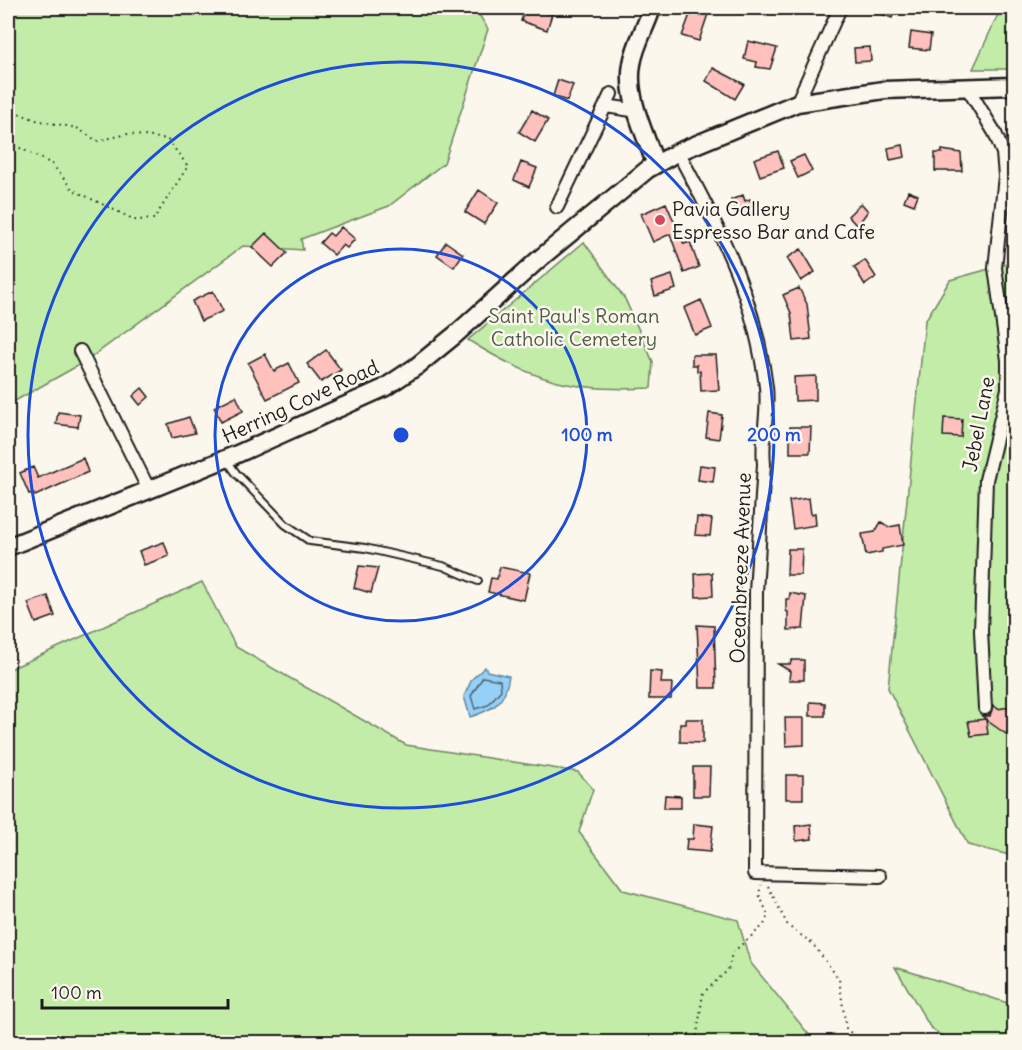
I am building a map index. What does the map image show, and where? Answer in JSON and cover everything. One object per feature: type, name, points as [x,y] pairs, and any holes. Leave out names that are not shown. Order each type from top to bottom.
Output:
[{"type":"main road","points":[[652,8],[632,62],[632,90],[655,163]]},
{"type":"main road","name":"Herring Cove Road","points":[[8,548],[347,407],[417,366],[538,260],[655,163],[678,152],[797,103],[884,90],[1014,86]]},
{"type":"street","points":[[797,103],[840,8]]},
{"type":"street","name":"Jebel Lane","points":[[967,87],[995,133],[1003,153],[1005,176],[995,268],[1008,382],[1001,425],[986,480],[981,632],[985,708]]},
{"type":"street","points":[[557,207],[608,100],[638,111]]},
{"type":"street","name":"Oceanbreeze Avenue","points":[[678,152],[731,252],[744,287],[755,322],[767,396],[762,444],[764,464],[756,592],[755,873],[880,876]]},
{"type":"street","points":[[80,351],[149,490]]},
{"type":"lane","points":[[226,458],[236,473],[285,524],[310,541],[365,548],[443,566],[478,581]]},
{"type":"path","points":[[8,109],[36,120],[78,128],[97,141],[128,134],[167,139],[188,166],[154,219],[135,220],[74,190],[52,164],[8,142]]},
{"type":"path","points":[[696,1042],[703,993],[728,970],[732,953],[764,925],[768,915],[759,894],[763,880],[770,889],[788,926],[812,943],[839,979],[846,1028],[860,1042]]},
{"type":"green space","points":[[8,8],[475,8],[488,29],[444,163],[389,206],[301,239],[303,250],[243,246],[86,361],[8,405]]},
{"type":"green space","points":[[1001,8],[1014,8],[1014,69],[973,69]]},
{"type":"green space","name":"Saint Paul's Roman Catholic Cemetery","points":[[584,242],[625,299],[653,362],[651,388],[598,388],[555,381],[514,366],[468,340]]},
{"type":"green space","points":[[1014,262],[1014,856],[968,845],[888,688],[925,321],[950,280]]},
{"type":"green space","points":[[202,582],[236,647],[406,745],[578,772],[593,789],[579,832],[623,890],[738,920],[750,962],[815,1042],[8,1042],[8,670]]},
{"type":"green space","points":[[895,967],[1014,1005],[1014,1042],[950,1042],[930,1027]]},
{"type":"water","points":[[485,667],[487,671],[509,676],[505,693],[492,708],[470,717],[464,696],[472,679]]},
{"type":"building","points":[[525,8],[552,14],[547,30],[521,21]]},
{"type":"building","points":[[866,8],[896,8],[892,18]]},
{"type":"building","points":[[692,9],[708,14],[699,41],[682,36]]},
{"type":"building","points":[[911,32],[931,35],[929,50],[909,48]]},
{"type":"building","points":[[748,41],[777,48],[770,69],[756,67],[757,62],[744,59]]},
{"type":"building","points":[[870,47],[871,61],[855,62],[854,48]]},
{"type":"building","points":[[713,68],[744,84],[735,99],[706,81]]},
{"type":"building","points":[[558,80],[573,85],[567,101],[553,96]]},
{"type":"building","points":[[532,110],[548,120],[535,142],[519,132]]},
{"type":"building","points":[[903,145],[905,157],[890,160],[888,148]]},
{"type":"building","points":[[942,150],[961,153],[962,171],[935,171],[935,153],[942,153]]},
{"type":"building","points":[[778,151],[784,168],[760,176],[754,159]]},
{"type":"building","points":[[804,155],[812,171],[798,178],[790,161]]},
{"type":"building","points":[[521,162],[537,168],[529,187],[514,180]]},
{"type":"building","points":[[479,190],[498,203],[484,224],[465,212]]},
{"type":"building","points":[[908,191],[918,195],[914,205],[904,201]]},
{"type":"building","points":[[743,195],[745,201],[750,199],[755,210],[738,216],[731,200]]},
{"type":"building","points":[[666,203],[684,244],[690,242],[699,267],[684,273],[670,234],[653,242],[641,214]]},
{"type":"building","points":[[861,203],[868,211],[857,226],[848,216]]},
{"type":"building","points":[[341,227],[355,239],[347,248],[343,245],[334,255],[320,243],[329,233],[333,236]]},
{"type":"building","points":[[266,233],[287,253],[273,267],[252,247]]},
{"type":"building","points":[[446,242],[463,254],[454,267],[437,255]]},
{"type":"building","points":[[801,249],[815,272],[801,281],[787,258]]},
{"type":"building","points":[[865,260],[876,277],[865,285],[854,267]]},
{"type":"building","points":[[672,275],[676,289],[655,296],[651,282]]},
{"type":"building","points":[[799,288],[807,304],[811,339],[794,341],[791,313],[783,295]]},
{"type":"building","points":[[213,291],[223,311],[201,321],[192,301]]},
{"type":"building","points":[[701,300],[712,328],[695,335],[684,308]]},
{"type":"building","points":[[326,350],[341,370],[321,382],[307,364]]},
{"type":"building","points":[[265,354],[274,371],[289,363],[299,383],[267,399],[248,363]]},
{"type":"building","points":[[692,355],[716,355],[719,390],[701,391],[700,371],[697,371],[697,365],[692,365]]},
{"type":"building","points":[[816,376],[816,400],[795,401],[794,377]]},
{"type":"building","points":[[142,388],[149,397],[140,405],[133,396]]},
{"type":"building","points":[[236,396],[243,411],[221,422],[214,407]]},
{"type":"building","points":[[58,412],[80,415],[78,427],[56,424]]},
{"type":"building","points":[[709,413],[722,415],[719,439],[706,437]]},
{"type":"building","points":[[189,417],[195,433],[172,438],[168,424]]},
{"type":"building","points":[[944,418],[962,419],[961,437],[943,436]]},
{"type":"building","points":[[790,427],[811,427],[810,453],[790,453]]},
{"type":"building","points":[[83,458],[88,472],[35,496],[33,493],[29,494],[20,473],[33,467],[38,478]]},
{"type":"building","points":[[700,465],[715,467],[713,482],[698,480]]},
{"type":"building","points":[[809,498],[811,514],[815,513],[816,525],[793,529],[789,501]]},
{"type":"building","points":[[697,517],[712,519],[710,536],[695,535]]},
{"type":"building","points":[[881,522],[889,527],[900,525],[903,545],[866,555],[862,534],[875,532]]},
{"type":"building","points":[[164,542],[169,556],[144,565],[139,551]]},
{"type":"building","points":[[788,549],[802,549],[801,575],[787,575]]},
{"type":"building","points":[[359,566],[378,568],[371,593],[354,588]]},
{"type":"building","points":[[500,567],[530,573],[524,600],[488,592],[491,578],[497,579]]},
{"type":"building","points":[[712,573],[713,596],[696,597],[695,574]]},
{"type":"building","points":[[790,593],[806,596],[803,629],[788,630],[786,599],[789,599]]},
{"type":"building","points":[[48,596],[55,616],[36,623],[28,603]]},
{"type":"building","points":[[697,625],[714,626],[716,688],[700,688]]},
{"type":"building","points":[[792,660],[804,660],[804,680],[789,680],[790,671],[778,664],[790,664]]},
{"type":"building","points":[[650,671],[662,672],[661,683],[672,683],[671,699],[649,699]]},
{"type":"building","points":[[810,702],[825,703],[825,716],[810,716]]},
{"type":"building","points":[[993,705],[998,709],[1009,707],[1011,726],[1006,734],[986,720],[988,734],[971,736],[968,721],[986,719],[982,716],[990,716]]},
{"type":"building","points":[[785,718],[804,718],[804,745],[786,746]]},
{"type":"building","points":[[686,719],[703,719],[703,743],[680,742],[680,724],[686,724]]},
{"type":"building","points":[[693,767],[710,767],[709,796],[693,796]]},
{"type":"building","points":[[786,775],[803,775],[803,799],[786,799]]},
{"type":"building","points":[[665,795],[681,796],[681,808],[664,808]]},
{"type":"building","points":[[694,824],[713,826],[710,852],[686,850],[687,839],[693,839]]},
{"type":"building","points":[[811,824],[812,839],[796,841],[795,826]]},
{"type":"place","name":"Pavia Gallery Espresso Bar and Cafe","points":[[660,220]]}]
